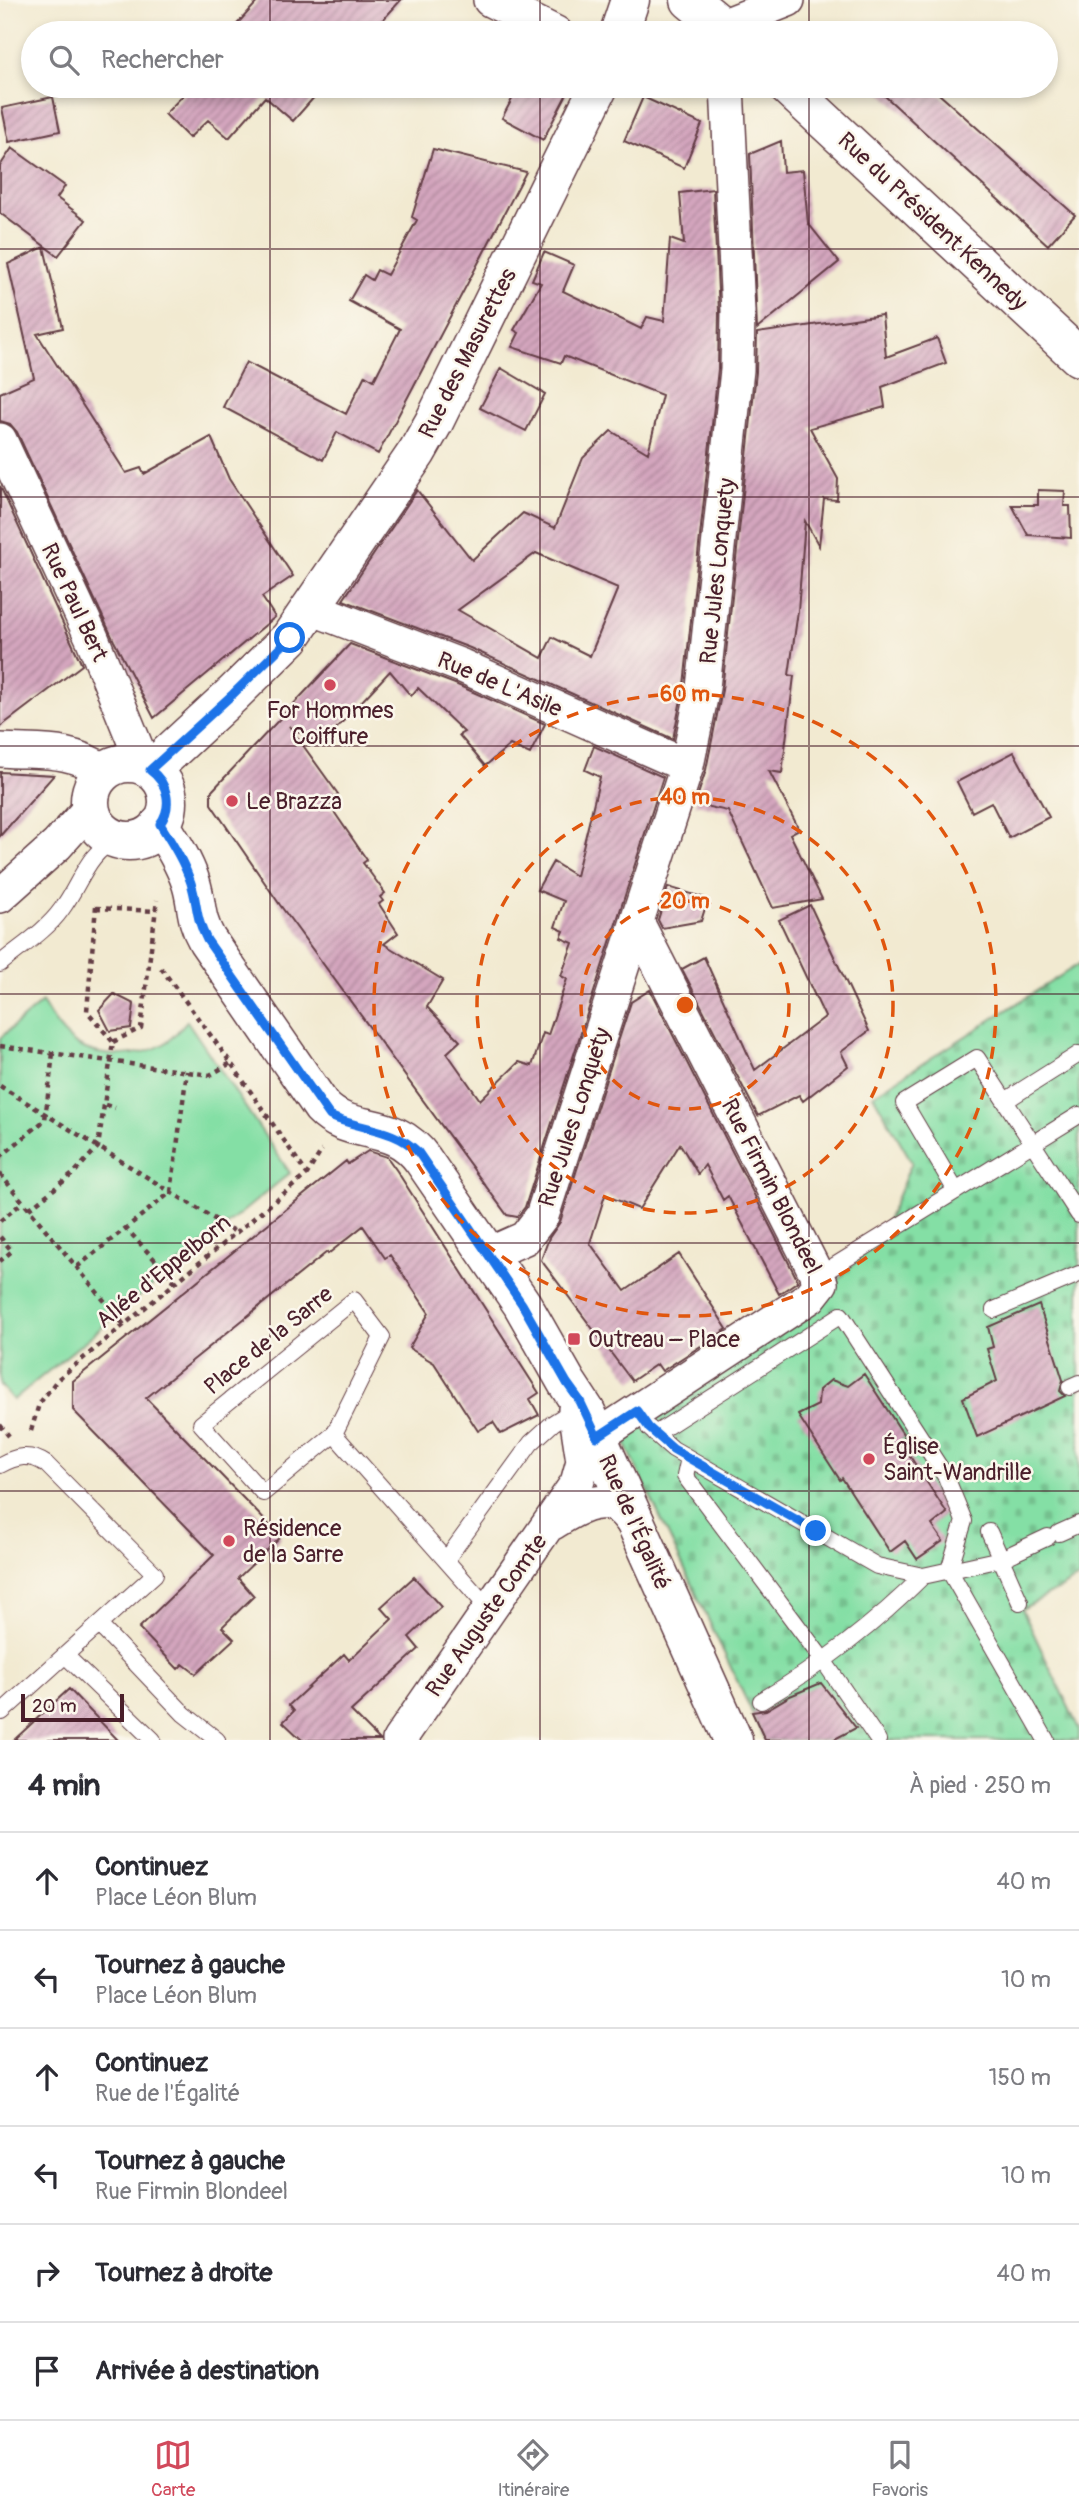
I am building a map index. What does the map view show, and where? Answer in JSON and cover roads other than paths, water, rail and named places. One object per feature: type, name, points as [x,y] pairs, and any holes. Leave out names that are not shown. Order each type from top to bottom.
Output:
[{"type":"street","points":[[489,0],[532,21]]},
{"type":"street","points":[[624,21],[630,0]]},
{"type":"street","points":[[690,0],[709,21]]},
{"type":"street","points":[[725,21],[788,0]]},
{"type":"street","name":"Rue des Masurettes","points":[[147,768],[280,648],[311,608],[425,438],[593,98]]},
{"type":"street","name":"Rue Jules Lonquety","points":[[489,1254],[526,1238],[542,1216],[687,766],[707,663],[737,370],[738,311],[728,98]]},
{"type":"street","name":"Rue du Président Kennedy","points":[[800,98],[1079,357]]},
{"type":"street","name":"Rue Paul Bert","points":[[0,440],[92,638],[147,768]]},
{"type":"street","name":"Rue de L'Asile","points":[[311,608],[462,666],[687,766]]},
{"type":"street","points":[[0,750],[58,751],[82,758],[105,771]]},
{"type":"street","points":[[0,896],[73,829],[90,807],[93,787],[105,771],[124,763],[147,768],[162,782],[166,792],[167,809],[160,824],[141,839],[132,841],[117,839],[101,829],[90,807]]},
{"type":"street","name":"Rue de l'Égalité","points":[[160,824],[176,848],[188,876],[196,915],[207,940],[321,1107],[340,1121],[389,1132],[409,1143],[418,1152],[541,1335],[580,1408],[638,1530],[733,1740]]},
{"type":"street","name":"Rue Firmin Blondeel","points":[[580,1408],[646,1423],[810,1297],[821,1283],[637,922]]},
{"type":"street","name":"Rue Auguste Comte","points":[[398,1740],[575,1488],[582,1469],[580,1408]]},
{"type":"street","name":"Rue Auguste Comte","points":[[549,1525],[581,1508],[605,1503],[618,1507],[638,1530]]},
{"type":"lane","points":[[0,964],[54,919],[99,849],[117,839]]},
{"type":"lane","points":[[1005,1101],[1079,1054]]},
{"type":"lane","points":[[956,1191],[904,1103],[977,1058],[1079,1214]]},
{"type":"lane","points":[[818,1276],[1079,1115]]},
{"type":"lane","points":[[994,1310],[1079,1274]]},
{"type":"lane","name":"Place de la Sarre","points":[[354,1300],[382,1337],[334,1434],[263,1493],[201,1423],[354,1300]]},
{"type":"lane","points":[[1046,1740],[949,1570],[964,1521],[946,1477],[841,1315],[646,1423],[689,1458],[877,1566],[923,1576],[949,1570],[1001,1559],[1079,1524]]},
{"type":"lane","points":[[446,1560],[531,1443],[553,1423],[580,1408]]},
{"type":"lane","points":[[334,1434],[489,1609]]},
{"type":"lane","points":[[0,1465],[24,1456],[37,1458],[54,1469],[155,1574],[66,1656],[2,1712],[0,1710]]},
{"type":"lane","points":[[689,1458],[685,1476],[823,1660],[877,1740]]},
{"type":"lane","points":[[989,1532],[1020,1602]]},
{"type":"lane","points":[[761,1701],[793,1682],[890,1609],[923,1576]]},
{"type":"lane","points":[[100,1626],[184,1714],[217,1740]]},
{"type":"lane","points":[[66,1656],[153,1740]]},
{"type":"place","name":"For Hommes Coiffure","points":[[330,685]]},
{"type":"place","name":"Le Brazza","points":[[232,801]]},
{"type":"place","name":"Outreau – Place","points":[[574,1339]]},
{"type":"place","name":"Église Saint-Wandrille","points":[[869,1459]]},
{"type":"place","name":"Résidence de la Sarre","points":[[229,1541]]}]
